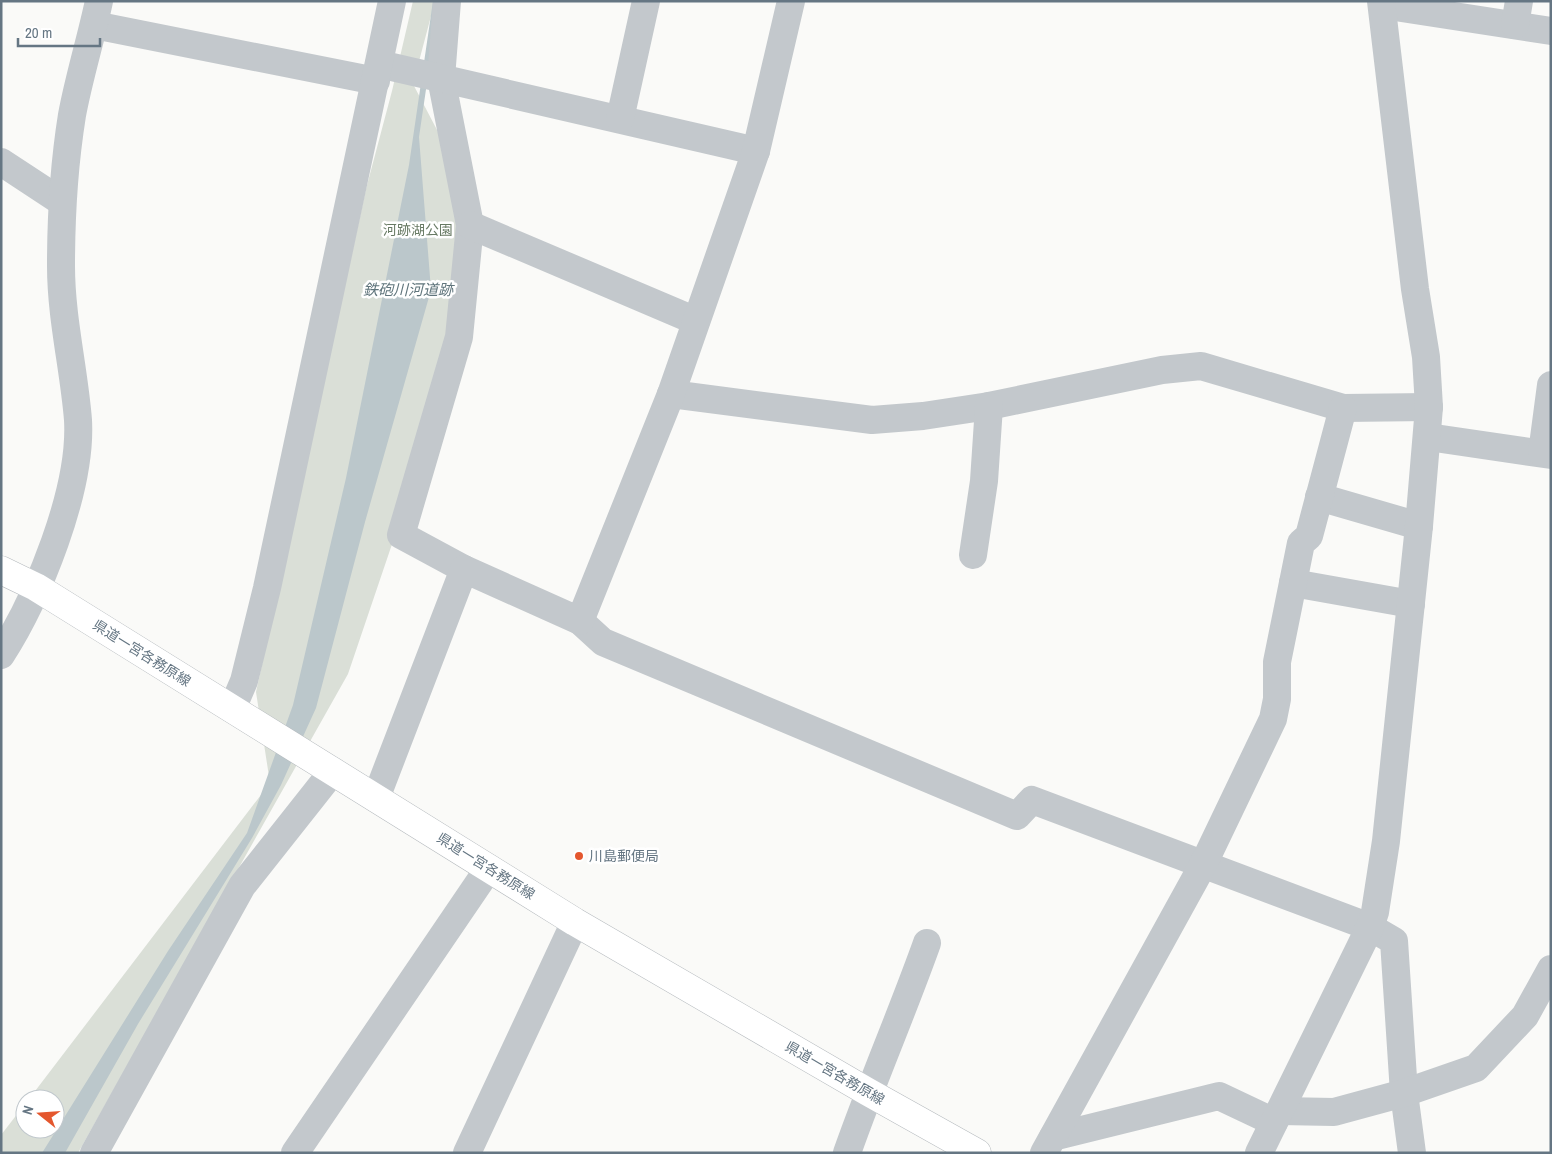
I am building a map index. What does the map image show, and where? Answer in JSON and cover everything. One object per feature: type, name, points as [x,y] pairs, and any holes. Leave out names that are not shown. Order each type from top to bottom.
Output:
[{"type":"main road","name":"県道一宮各務原線","points":[[1,570],[36,587],[575,922],[977,1153]]},
{"type":"street","points":[[392,1],[404,73],[470,225],[458,337],[401,535],[464,568],[580,621],[603,642],[1018,816],[1032,800],[1204,863],[1370,927],[1394,941],[1404,1092],[1412,1153]]},
{"type":"street","points":[[232,710],[244,681],[404,73],[447,1]]},
{"type":"street","points":[[620,119],[646,1]]},
{"type":"street","points":[[580,621],[671,394],[756,151],[791,1]]},
{"type":"street","points":[[1259,1153],[1370,927],[1375,912],[1386,841],[1428,437],[1428,407],[1426,357],[1415,289],[1382,3],[1517,13],[1551,31]]},
{"type":"street","points":[[1,655],[13,636],[47,562],[76,470],[78,422],[61,268],[62,202],[72,115],[97,13],[404,73],[620,119],[756,151]]},
{"type":"street","points":[[1,162],[62,202]]},
{"type":"street","points":[[470,225],[696,321]]},
{"type":"street","points":[[671,394],[872,420],[923,416],[989,406],[1162,370],[1201,366],[1344,408],[1428,407]]},
{"type":"street","points":[[1428,437],[1546,454],[1551,385]]},
{"type":"street","points":[[973,555],[984,481],[989,406]]},
{"type":"street","points":[[1048,1145],[1204,863],[1273,720],[1277,700],[1277,662],[1300,543],[1309,536],[1344,408]]},
{"type":"street","points":[[1319,497],[1419,526]]},
{"type":"street","points":[[376,798],[464,568]]},
{"type":"street","points":[[1293,583],[1410,604]]},
{"type":"street","points":[[94,1153],[242,886],[333,771]]},
{"type":"street","points":[[295,1153],[489,868]]},
{"type":"street","points":[[467,1153],[575,922]]},
{"type":"street","points":[[847,1153],[868,1092],[903,1010],[927,943]]},
{"type":"street","points":[[1048,1145],[1219,1096],[1277,1116],[1334,1112],[1404,1092],[1476,1068],[1525,1016],[1551,969]]},
{"type":"green space","name":"河跡湖公園","points":[[413,1],[435,1],[413,84],[482,216],[429,435],[348,674],[78,1153],[1,1153],[1,1135],[15,1117],[15,1139],[65,1139],[65,1089],[37,1089],[270,783],[256,692],[366,189]]},
{"type":"water","name":"鉄砲川河道跡","points":[[433,1],[439,1],[419,137],[431,290],[365,522],[316,708],[281,785],[252,838],[138,1024],[65,1153],[42,1153],[51,1139],[65,1139],[65,1116],[168,951],[247,833],[293,705],[346,478],[409,165]]},
{"type":"place","name":"川島郵便局","points":[[579,856]]}]
